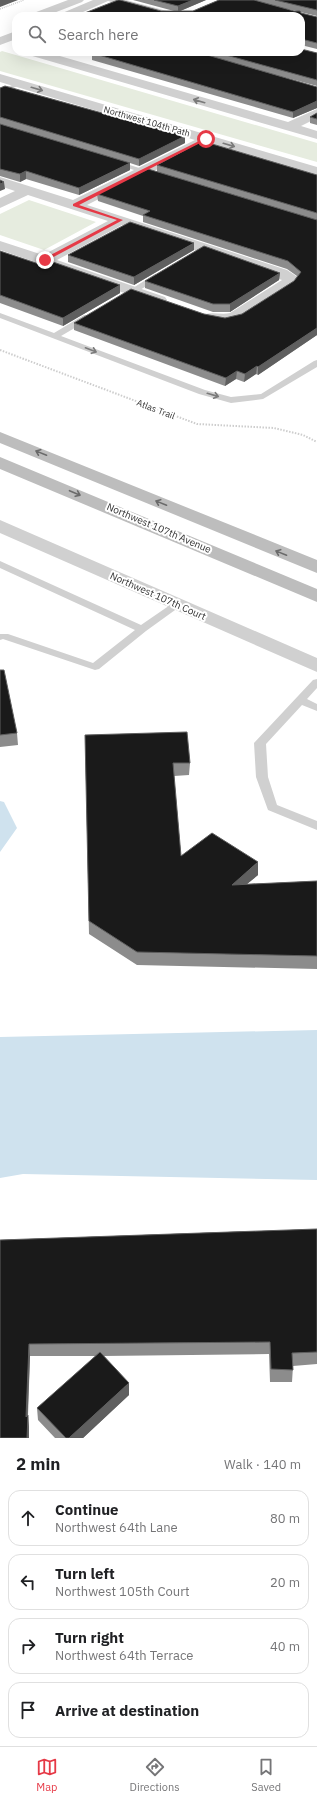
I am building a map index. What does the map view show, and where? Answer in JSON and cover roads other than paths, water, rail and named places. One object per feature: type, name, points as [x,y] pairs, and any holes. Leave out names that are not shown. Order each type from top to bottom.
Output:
[{"type":"main road","points":[[0,437],[317,567]]},
{"type":"main road","name":"Northwest 107th Avenue","points":[[0,462],[317,596]]},
{"type":"street","points":[[46,12],[78,0]]},
{"type":"street","points":[[73,12],[103,0]]},
{"type":"street","points":[[113,0],[159,12]]},
{"type":"street","points":[[0,29],[12,24]]},
{"type":"street","points":[[46,56],[317,135]]},
{"type":"street","points":[[69,63],[86,56]]},
{"type":"street","name":"Northwest 104th Path","points":[[0,78],[317,171]]},
{"type":"street","points":[[289,127],[317,112]]},
{"type":"street","points":[[75,205],[206,139]]},
{"type":"street","points":[[0,181],[121,220],[200,252],[282,273],[291,278],[288,284],[236,317],[224,319],[210,317],[196,312]]},
{"type":"street","points":[[0,204],[28,190]]},
{"type":"street","points":[[45,260],[121,220]]},
{"type":"street","points":[[0,245],[45,260],[127,295],[175,305]]},
{"type":"street","name":"Northwest 107th Court","points":[[0,526],[317,666]]},
{"type":"lane","points":[[0,92],[19,84]]},
{"type":"lane","points":[[106,159],[159,176]]},
{"type":"lane","points":[[127,295],[163,274]]},
{"type":"lane","points":[[55,336],[94,313]]},
{"type":"lane","points":[[0,315],[202,392],[231,400],[263,396],[317,364]]},
{"type":"lane","points":[[0,564],[142,629]]},
{"type":"lane","points":[[0,637],[4,636],[94,667],[142,629],[177,605]]},
{"type":"lane","points":[[317,682],[260,743],[262,777],[272,807],[317,826]]},
{"type":"lane","points":[[301,700],[317,708]]},
{"type":"water","points":[[0,801],[4,802],[17,828],[0,852]]},
{"type":"water","points":[[317,1030],[317,1180],[23,1174],[0,1178],[0,1037]]}]
